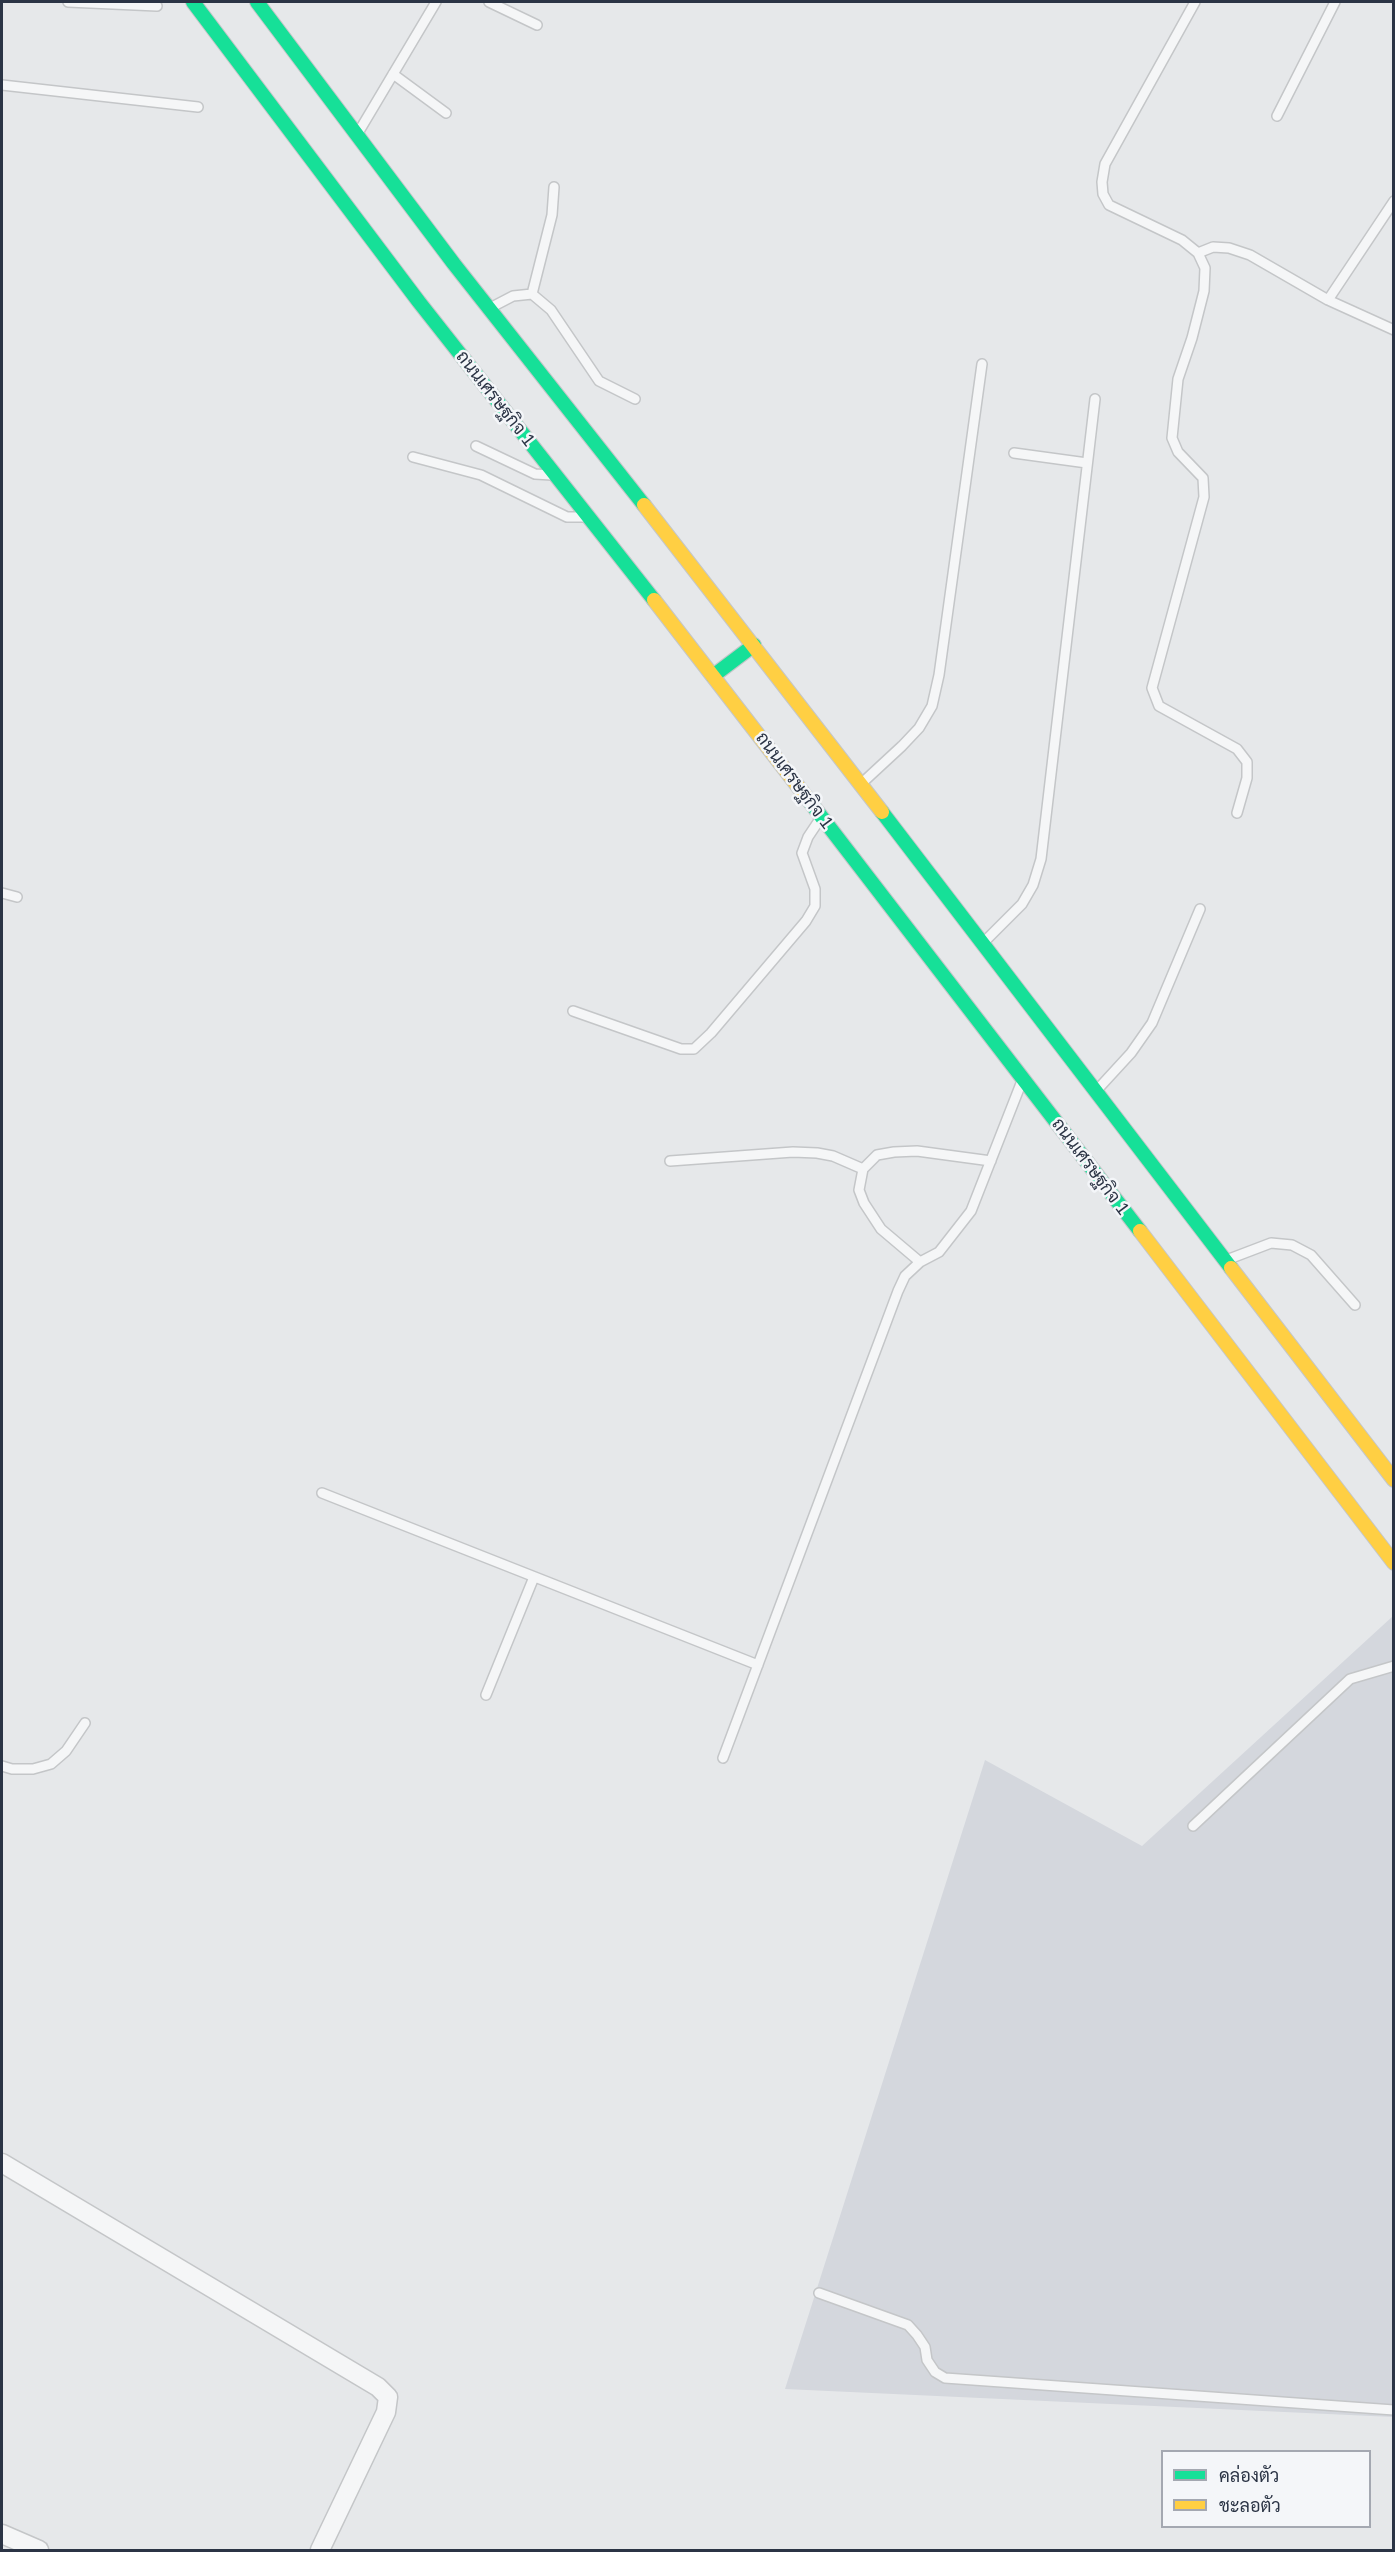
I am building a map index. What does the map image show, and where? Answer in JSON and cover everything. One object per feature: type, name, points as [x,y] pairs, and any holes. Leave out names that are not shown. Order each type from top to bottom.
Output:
[{"type":"main road","name":"ถนนเศรษฐกิจ 1","points":[[193,2],[419,302],[713,676],[1394,1563]]},
{"type":"main road","points":[[257,2],[489,309],[754,645],[1394,1480]]},
{"type":"main road","points":[[713,676],[754,645]]},
{"type":"street","points":[[2,2163],[378,2387],[388,2397],[386,2412],[320,2550]]},
{"type":"street","points":[[2,2534],[39,2550]]},
{"type":"lane","points":[[68,2],[157,6]]},
{"type":"lane","points":[[357,135],[436,2]]},
{"type":"lane","points":[[489,2],[537,25]]},
{"type":"lane","points":[[1195,2],[1105,164],[1102,182],[1103,194],[1109,205],[1182,240],[1198,253],[1205,268],[1204,291],[1192,338],[1178,379],[1172,438],[1178,452],[1203,478],[1204,497],[1152,688],[1159,706],[1237,748],[1247,762],[1247,778],[1237,813]]},
{"type":"lane","points":[[1277,116],[1335,2]]},
{"type":"lane","points":[[393,74],[446,113]]},
{"type":"lane","points":[[2,85],[198,107]]},
{"type":"lane","points":[[532,294],[552,215],[554,187]]},
{"type":"lane","points":[[1328,300],[1394,201]]},
{"type":"lane","points":[[1198,253],[1213,247],[1221,247],[1250,255],[1328,300],[1394,330]]},
{"type":"lane","points":[[489,309],[513,296],[532,294],[551,310],[599,381],[634,399]]},
{"type":"lane","points":[[860,784],[902,747],[919,728],[932,706],[939,675],[982,364]]},
{"type":"lane","points":[[982,944],[1022,904],[1033,885],[1041,859],[1095,399]]},
{"type":"lane","points":[[476,446],[535,474],[554,474]]},
{"type":"lane","points":[[1014,453],[1087,463]]},
{"type":"lane","points":[[413,457],[481,475],[567,517],[587,516]]},
{"type":"lane","points":[[573,1011],[681,1049],[694,1049],[711,1033],[806,921],[815,906],[815,889],[802,853],[808,837],[822,817]]},
{"type":"lane","points":[[2,893],[16,897]]},
{"type":"lane","points":[[1095,1091],[1131,1053],[1152,1023],[1200,909]]},
{"type":"lane","points":[[723,1758],[898,1291],[905,1276],[920,1262],[939,1252],[970,1211],[1023,1079]]},
{"type":"lane","points":[[920,1262],[881,1229],[864,1203],[859,1190],[863,1169],[877,1155],[894,1152],[917,1151],[991,1161]]},
{"type":"lane","points":[[670,1161],[793,1152],[833,1156],[863,1169]]},
{"type":"lane","points":[[1225,1260],[1271,1243],[1292,1245],[1311,1255],[1355,1305]]},
{"type":"lane","points":[[322,1493],[758,1665]]},
{"type":"lane","points":[[486,1695],[534,1577]]},
{"type":"lane","points":[[1193,1826],[1350,1679],[1393,1667]]},
{"type":"lane","points":[[2,1766],[22,1769],[51,1764],[66,1750],[85,1723]]},
{"type":"lane","points":[[819,2293],[908,2325],[925,2347],[927,2360],[934,2372],[945,2379],[1394,2410]]},
{"type":"shaded area","points":[[1393,1616],[1393,2417],[785,2389],[985,1760],[1142,1846]]},
{"type":"traffic: fast","points":[[193,2],[419,302],[654,600]]},
{"type":"traffic: fast","points":[[257,2],[454,264],[644,505]]},
{"type":"traffic: fast","points":[[713,676],[754,645]]},
{"type":"traffic: fast","points":[[807,798],[1140,1231]]},
{"type":"traffic: fast","points":[[882,812],[1231,1268]]},
{"type":"traffic: slow","points":[[644,505],[882,812]]},
{"type":"traffic: slow","points":[[654,600],[807,798]]},
{"type":"traffic: slow","points":[[1140,1231],[1394,1563]]},
{"type":"traffic: slow","points":[[1231,1268],[1394,1480]]}]
